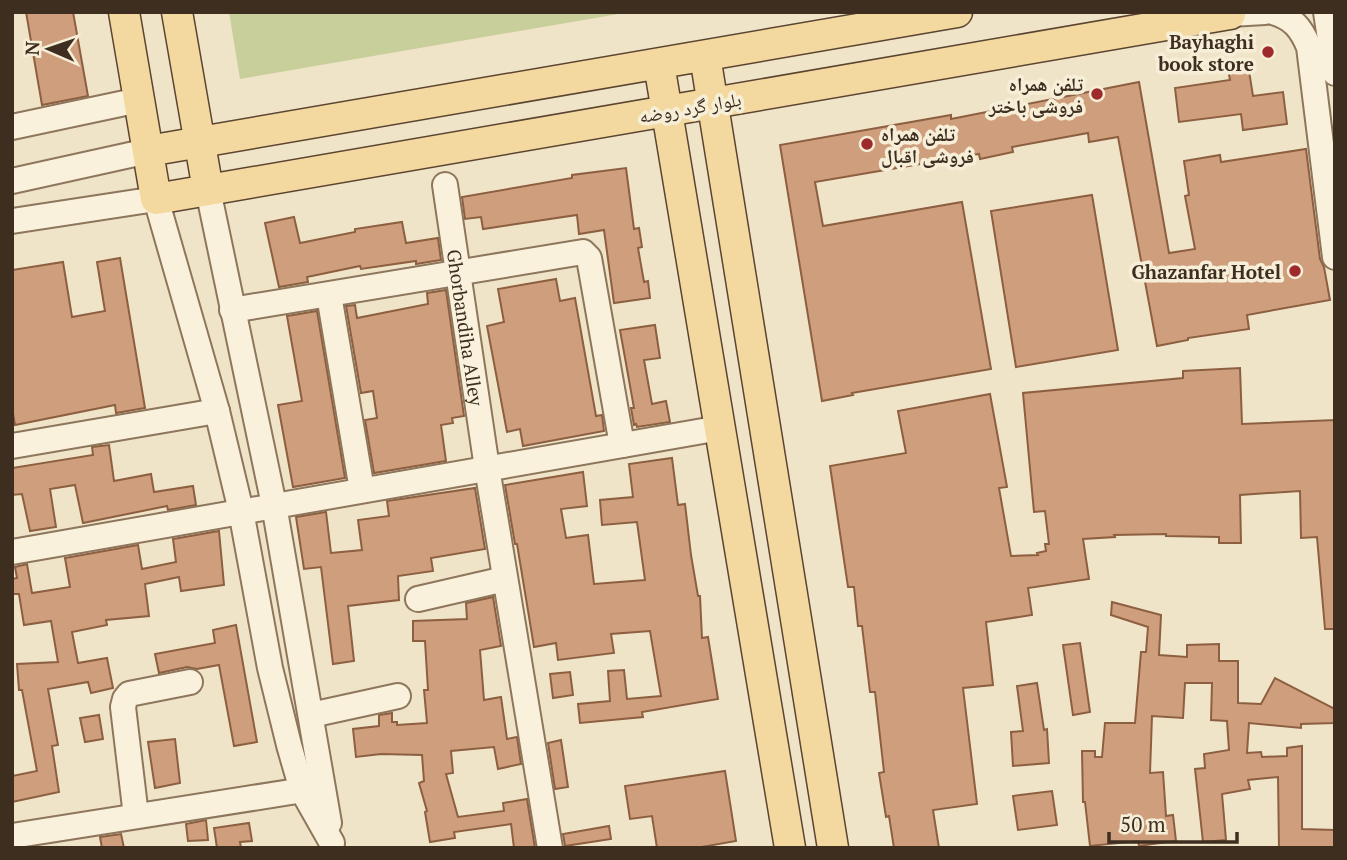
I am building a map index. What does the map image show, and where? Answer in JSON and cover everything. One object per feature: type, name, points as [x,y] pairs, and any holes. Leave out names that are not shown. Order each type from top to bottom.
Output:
[{"type":"main road","points":[[124,12],[156,199]]},
{"type":"main road","points":[[177,12],[208,190]]},
{"type":"main road","points":[[148,151],[957,12]]},
{"type":"main road","name":"بلوار گرد روضه","points":[[156,199],[712,103],[1172,18],[1230,13]]},
{"type":"main road","points":[[705,56],[833,848]]},
{"type":"main road","points":[[659,64],[790,848]]},
{"type":"street","points":[[1230,13],[1265,12]]},
{"type":"street","points":[[1273,12],[1301,18],[1301,29],[1309,47],[1335,257]]},
{"type":"street","points":[[1326,12],[1335,73]]},
{"type":"street","points":[[12,127],[139,100]]},
{"type":"street","points":[[12,181],[148,151]]},
{"type":"street","name":"Ghorbandiha Alley","points":[[445,185],[487,468],[550,848]]},
{"type":"street","points":[[208,190],[274,505],[311,715],[312,788]]},
{"type":"street","points":[[12,221],[156,199],[217,411],[241,511],[270,668],[332,845]]},
{"type":"street","points":[[232,310],[587,253],[622,445]]},
{"type":"street","points":[[329,295],[362,490]]},
{"type":"street","points":[[12,446],[217,411]]},
{"type":"street","points":[[12,552],[720,428]]},
{"type":"street","points":[[418,599],[505,579]]},
{"type":"street","points":[[136,816],[123,707],[125,699],[129,694],[190,682]]},
{"type":"street","points":[[311,715],[398,696]]},
{"type":"street","points":[[12,836],[312,788]]},
{"type":"green space","points":[[229,12],[630,12],[240,79]]},
{"type":"building","points":[[26,12],[73,12],[88,96],[42,105]]},
{"type":"building","points":[[1248,65],[1253,96],[1283,92],[1287,124],[1243,130],[1241,114],[1179,122],[1175,88],[1230,80],[1228,69]]},
{"type":"building","points":[[1139,82],[1169,253],[1195,249],[1185,196],[1189,195],[1184,161],[1220,155],[1221,162],[1306,149],[1320,259],[1330,300],[1247,315],[1249,329],[1188,338],[1157,346],[1118,137],[1089,142],[1088,133],[1012,147],[1013,152],[980,159],[979,154],[815,182],[823,226],[962,202],[991,369],[852,393],[853,395],[822,401],[780,145],[951,115],[951,119]]},
{"type":"building","points":[[626,168],[634,229],[639,228],[642,247],[638,248],[644,282],[648,281],[650,298],[614,303],[604,230],[579,234],[577,215],[483,229],[481,217],[465,219],[462,197],[572,178],[572,175]]},
{"type":"building","points":[[1092,195],[1118,350],[1016,367],[991,211]]},
{"type":"building","points":[[294,217],[300,243],[355,232],[355,229],[402,222],[406,243],[438,238],[441,260],[361,269],[360,266],[307,277],[308,282],[279,287],[265,223]]},
{"type":"building","points":[[120,258],[145,408],[116,413],[115,405],[15,425],[12,408],[12,270],[63,262],[72,317],[105,311],[97,262]]},
{"type":"building","points":[[556,279],[560,301],[575,298],[596,416],[602,415],[604,431],[523,446],[520,429],[507,432],[487,326],[504,322],[498,289]]},
{"type":"building","points":[[446,290],[464,416],[452,418],[453,423],[441,425],[446,461],[374,473],[365,420],[377,418],[373,391],[361,393],[346,306],[355,305],[357,318],[428,304],[427,293]]},
{"type":"building","points":[[317,311],[345,478],[293,487],[278,405],[302,401],[287,316]]},
{"type":"building","points":[[655,325],[660,358],[644,360],[652,404],[666,401],[670,422],[637,427],[634,425],[631,408],[634,408],[620,330]]},
{"type":"building","points":[[1240,368],[1242,424],[1335,420],[1335,629],[1325,629],[1317,537],[1301,538],[1300,491],[1240,495],[1241,543],[1219,543],[1219,537],[1166,534],[1114,535],[1115,537],[1083,539],[1089,579],[1028,588],[1032,615],[986,622],[993,685],[963,688],[977,804],[933,810],[939,848],[894,848],[879,773],[884,772],[875,692],[870,692],[854,587],[848,587],[830,466],[906,453],[898,411],[990,394],[1007,487],[999,488],[1011,556],[1038,555],[1037,553],[1046,551],[1045,544],[1049,544],[1045,511],[1034,512],[1023,393],[1183,378],[1183,371]]},
{"type":"building","points":[[109,445],[114,481],[151,474],[154,492],[193,486],[196,505],[168,510],[167,506],[83,523],[75,485],[50,489],[56,527],[30,531],[22,494],[12,495],[12,468],[93,455],[92,447]]},
{"type":"building","points":[[672,458],[678,505],[685,504],[691,555],[700,596],[702,638],[708,637],[718,699],[642,712],[643,717],[580,723],[578,704],[610,701],[608,671],[624,670],[627,699],[661,696],[650,631],[611,634],[614,653],[558,660],[556,643],[534,647],[505,485],[583,472],[587,506],[561,509],[566,538],[588,535],[594,584],[645,580],[637,522],[602,525],[600,500],[633,497],[629,464]]},
{"type":"building","points":[[475,488],[485,549],[431,558],[433,571],[398,576],[399,600],[348,606],[354,661],[333,664],[321,567],[304,569],[296,517],[326,512],[331,553],[362,550],[358,520],[389,516],[387,501]]},
{"type":"building","points":[[219,531],[224,585],[181,591],[179,577],[145,584],[149,616],[106,620],[107,625],[72,632],[78,663],[107,658],[113,688],[91,693],[88,682],[48,689],[58,745],[52,746],[59,792],[12,802],[12,776],[37,771],[22,690],[19,690],[17,664],[58,662],[51,621],[24,625],[19,594],[12,594],[12,579],[17,578],[15,567],[27,564],[32,593],[70,587],[65,558],[138,545],[142,569],[176,562],[173,539]]},
{"type":"building","points":[[493,597],[501,646],[480,650],[484,700],[501,697],[507,739],[517,737],[521,764],[498,769],[494,747],[451,751],[453,773],[446,774],[458,817],[504,811],[503,803],[527,799],[535,848],[514,848],[511,824],[454,832],[455,838],[430,842],[427,811],[419,783],[424,781],[422,755],[381,754],[356,757],[353,729],[379,726],[379,715],[392,713],[392,722],[397,722],[397,725],[427,723],[424,690],[428,690],[425,641],[413,641],[413,621],[467,619],[466,603]]},
{"type":"building","points":[[1112,602],[1161,615],[1159,655],[1187,657],[1187,645],[1219,644],[1219,661],[1238,661],[1238,703],[1261,704],[1275,678],[1335,709],[1335,723],[1301,724],[1301,728],[1249,723],[1247,753],[1261,752],[1262,757],[1287,756],[1287,748],[1302,746],[1302,829],[1335,830],[1335,848],[1279,848],[1278,777],[1248,780],[1250,789],[1222,794],[1226,840],[1203,842],[1195,769],[1205,768],[1204,754],[1229,750],[1227,721],[1211,720],[1212,683],[1185,683],[1183,718],[1152,716],[1150,773],[1163,772],[1166,816],[1173,815],[1176,841],[1139,846],[1138,841],[1090,846],[1083,802],[1082,751],[1095,751],[1095,757],[1102,757],[1105,723],[1135,723],[1141,652],[1146,652],[1148,627],[1111,615]]},
{"type":"building","points":[[236,625],[257,742],[234,746],[219,665],[197,669],[187,667],[159,673],[155,654],[215,643],[213,630]]},
{"type":"building","points":[[1080,643],[1090,712],[1073,715],[1063,645]]},
{"type":"building","points":[[570,672],[573,695],[553,698],[550,674]]},
{"type":"building","points":[[1037,683],[1044,730],[1047,729],[1049,763],[1013,766],[1011,732],[1023,731],[1017,686]]},
{"type":"building","points":[[99,715],[103,739],[85,742],[80,718]]},
{"type":"building","points":[[175,739],[180,783],[155,788],[148,742]]},
{"type":"building","points":[[561,740],[568,787],[555,789],[548,743]]},
{"type":"building","points":[[725,771],[736,841],[696,848],[657,848],[652,816],[630,819],[625,786]]},
{"type":"building","points":[[1052,791],[1057,825],[1018,830],[1013,796]]},
{"type":"building","points":[[206,820],[208,840],[188,841],[186,824]]},
{"type":"building","points":[[249,823],[252,841],[240,842],[241,848],[217,848],[214,828]]},
{"type":"building","points":[[609,826],[611,839],[565,846],[563,834]]},
{"type":"building","points":[[121,834],[124,848],[102,848],[100,837]]},
{"type":"place","name":"Bayhaghi book store","points":[[1268,52]]},
{"type":"place","name":"تلفن همراه فروشی باختر","points":[[1097,94]]},
{"type":"place","name":"تلفن همراه فروشی اقبال","points":[[867,144]]},
{"type":"place","name":"Ghazanfar Hotel","points":[[1295,271]]}]
